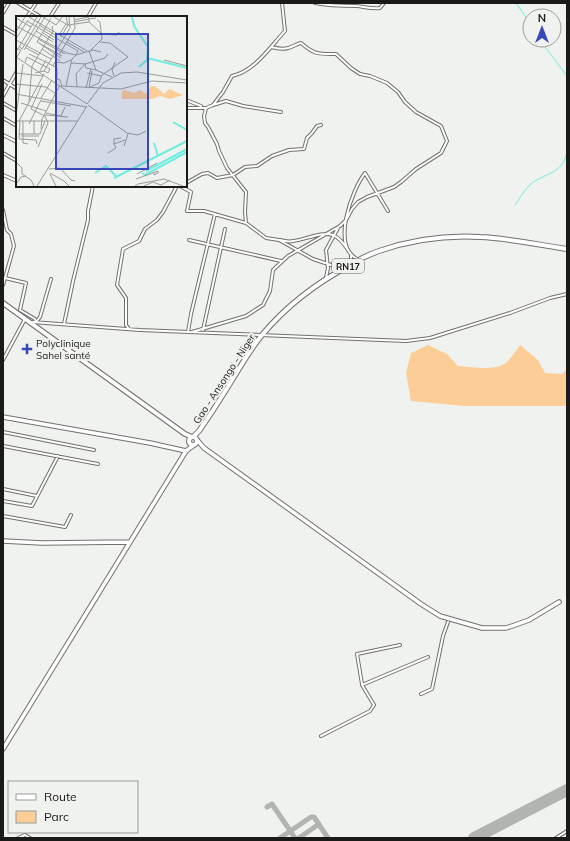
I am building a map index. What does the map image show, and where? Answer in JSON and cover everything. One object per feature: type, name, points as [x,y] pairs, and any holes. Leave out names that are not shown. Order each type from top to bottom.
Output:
[{"type":"main road","name":"Gao - Ansongo - Niger","points":[[193,441],[246,356],[275,320],[292,304],[326,279],[351,264],[377,252],[400,244],[443,238],[463,237],[501,239],[567,249]]},
{"type":"main road","points":[[3,303],[193,441]]},
{"type":"street","points":[[4,11],[9,3]]},
{"type":"street","points":[[18,3],[39,16]]},
{"type":"street","points":[[28,16],[36,3]]},
{"type":"street","points":[[51,16],[59,3]]},
{"type":"street","points":[[89,16],[96,3]]},
{"type":"street","points":[[213,105],[223,92],[232,76],[242,73],[264,57],[285,31],[282,3]]},
{"type":"street","points":[[315,3],[335,6],[358,6],[375,9],[380,8],[384,3]]},
{"type":"street","points":[[3,27],[16,34]]},
{"type":"street","points":[[271,47],[280,49],[289,48],[301,43],[317,54],[336,54],[360,74],[370,76],[387,83],[398,92],[416,112],[441,126],[447,140],[446,146],[441,153],[416,169],[394,187],[376,193],[355,204],[346,220],[333,235],[326,250],[328,268],[326,279]]},
{"type":"street","points":[[3,96],[16,74]]},
{"type":"street","points":[[3,80],[16,88]]},
{"type":"street","points":[[187,100],[205,108]]},
{"type":"street","points":[[187,108],[205,108],[226,101],[244,106],[281,112]]},
{"type":"street","points":[[3,103],[16,110]]},
{"type":"street","points":[[205,108],[205,124],[217,144],[227,168],[246,192],[246,223]]},
{"type":"street","points":[[3,118],[16,125]]},
{"type":"street","points":[[187,182],[202,174],[208,173],[217,178],[233,175],[245,167],[257,166],[272,156],[289,150],[304,149],[307,138],[316,126],[321,125]]},
{"type":"street","points":[[3,135],[16,142]]},
{"type":"street","points":[[3,153],[16,160]]},
{"type":"street","points":[[351,264],[351,254],[346,242],[346,220],[353,193],[365,173],[388,212]]},
{"type":"street","points":[[3,175],[16,181]]},
{"type":"street","points":[[64,324],[72,281],[88,220],[88,211],[94,187]]},
{"type":"street","points":[[129,329],[126,325],[126,298],[117,285],[123,249],[139,241],[146,229],[157,220],[163,212],[178,187]]},
{"type":"street","points":[[181,187],[191,192],[187,210],[204,211],[246,223],[266,238],[292,242],[327,234],[333,235],[342,241],[351,254],[359,260]]},
{"type":"street","points":[[3,210],[7,230],[11,234],[14,246],[3,285]]},
{"type":"street","points":[[188,332],[215,214]]},
{"type":"street","points":[[192,332],[203,330],[246,316],[263,306],[270,291],[273,270],[288,256],[340,226]]},
{"type":"street","points":[[203,330],[225,229]]},
{"type":"street","points":[[189,240],[281,261]]},
{"type":"street","points":[[279,240],[313,259],[336,267],[346,267]]},
{"type":"street","points":[[5,278],[26,283],[20,310],[35,319],[36,322]]},
{"type":"street","points":[[36,322],[40,317],[51,279]]},
{"type":"street","points":[[3,360],[27,320],[36,322],[129,329],[262,336],[406,341],[430,338],[510,313],[550,298],[567,294]]},
{"type":"street","points":[[3,416],[187,451]]},
{"type":"street","points":[[3,432],[94,450]]},
{"type":"street","points":[[3,749],[193,441],[440,616],[482,628],[506,628],[529,620],[559,602]]},
{"type":"street","points":[[3,446],[98,464]]},
{"type":"street","points":[[3,501],[32,506],[58,456]]},
{"type":"street","points":[[3,489],[37,496]]},
{"type":"street","points":[[3,516],[65,527],[71,515]]},
{"type":"street","points":[[3,541],[42,543],[130,542]]},
{"type":"street","points":[[421,694],[432,689],[443,636],[448,622]]},
{"type":"street","points":[[321,736],[370,711],[374,705],[362,685],[357,654],[400,644]]},
{"type":"street","points":[[362,685],[428,657]]},
{"type":"street","points":[[556,838],[567,832]]},
{"type":"street","points":[[18,838],[25,835],[30,838]]},
{"type":"green space","points":[[428,345],[447,354],[458,366],[484,368],[503,365],[520,345],[538,360],[545,373],[562,374],[567,369],[567,406],[464,406],[411,401],[406,373],[411,353]]},
{"type":"waterway","points":[[516,3],[522,12]]},
{"type":"waterway","points":[[546,48],[567,76]]},
{"type":"waterway","points":[[515,205],[532,183],[559,168],[563,164],[567,151]]},
{"type":"taxiway","points":[[267,807],[272,804],[295,838]]},
{"type":"taxiway","points":[[280,838],[311,817],[314,817],[328,838]]},
{"type":"taxiway","points":[[299,838],[319,824]]},
{"type":"runway","points":[[474,838],[567,790]]},
{"type":"place","name":"Polyclinique Sahel santé","points":[[27,349]]}]
